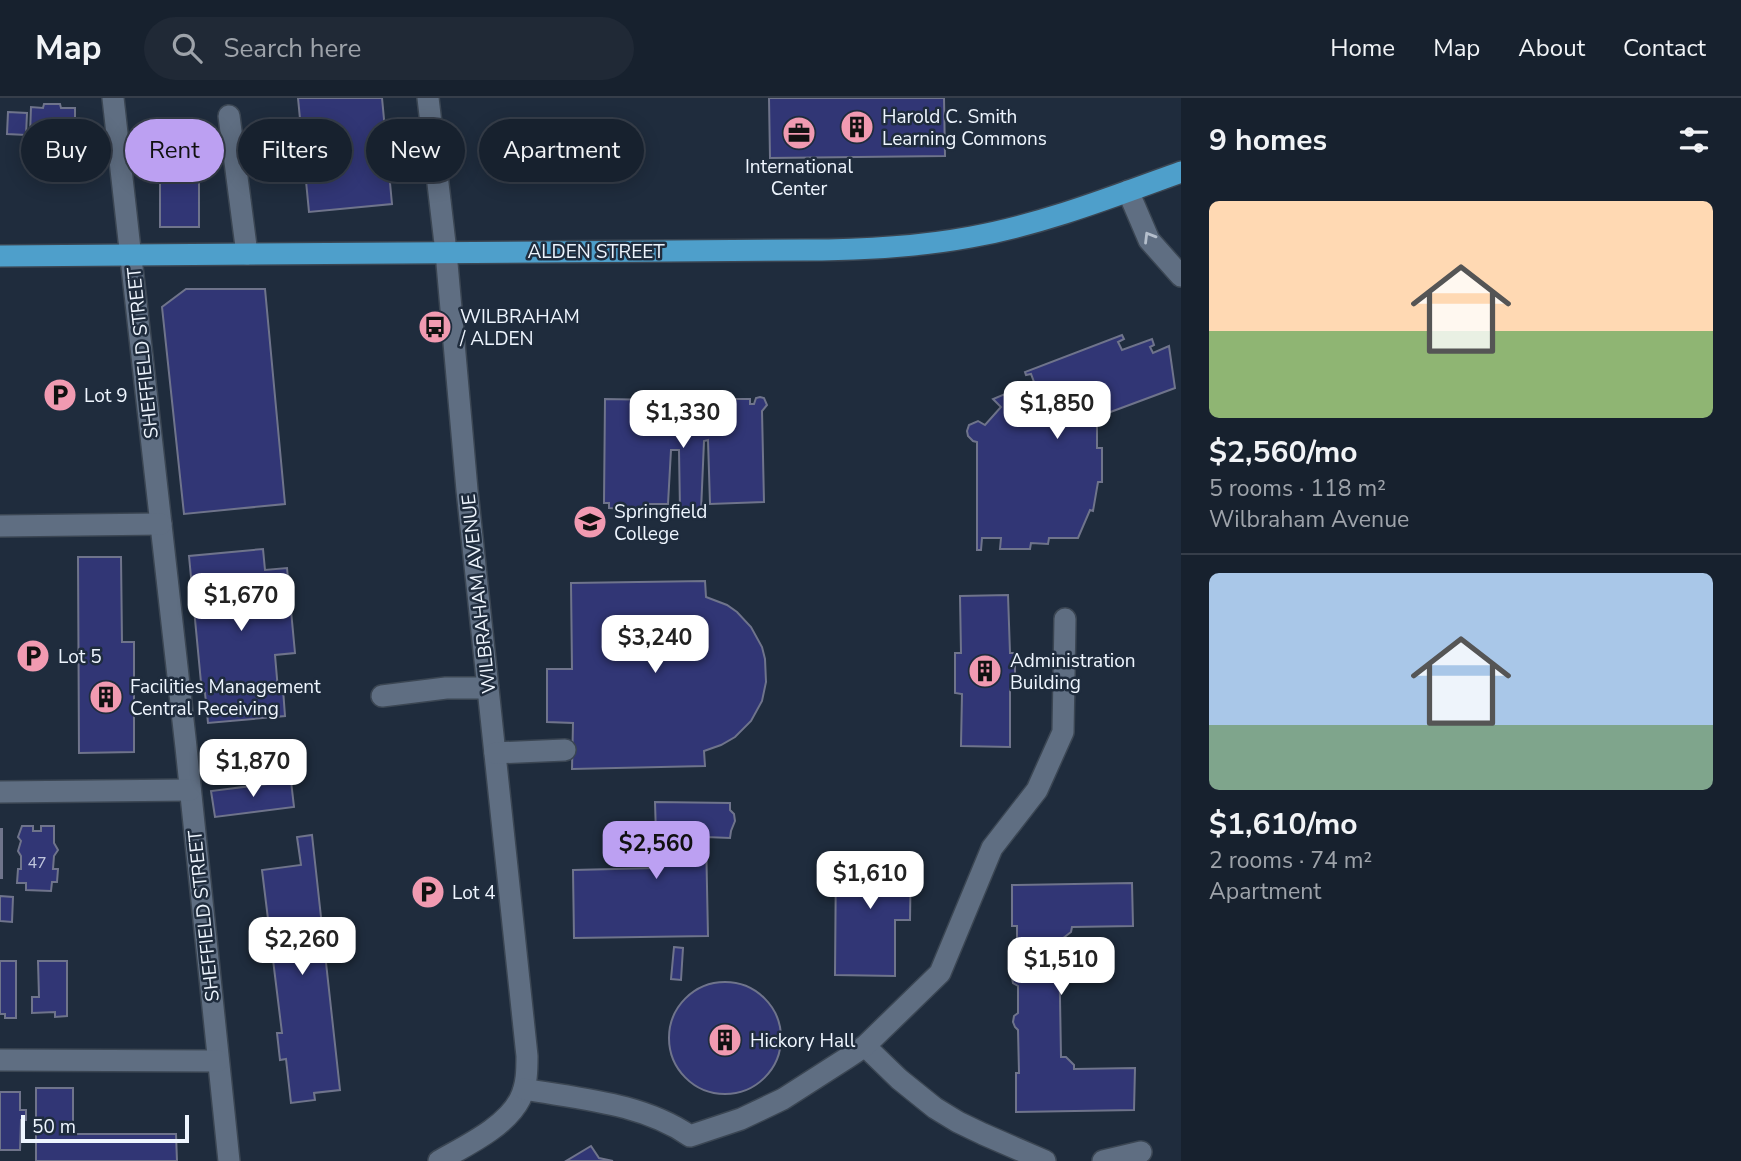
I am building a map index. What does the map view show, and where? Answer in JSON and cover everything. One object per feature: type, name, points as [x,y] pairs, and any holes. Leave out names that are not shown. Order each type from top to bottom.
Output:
[{"type":"main road","name":"ALDEN STREET","points":[[0,256],[830,250],[905,245],[1002,231],[1061,215],[1181,172]]},
{"type":"street","name":"SHEFFIELD STREET","points":[[113,98],[229,1161]]},
{"type":"street","name":"WILBRAHAM AVENUE","points":[[428,98],[527,1056],[524,1089]]},
{"type":"street","points":[[229,116],[247,254]]},
{"type":"street","points":[[1128,191],[1149,240],[1181,276]]},
{"type":"street","points":[[0,526],[161,524]]},
{"type":"street","points":[[439,1161],[503,1120],[516,1106],[524,1089],[635,1110],[659,1118],[690,1136],[741,1119],[783,1099],[865,1046],[940,973],[992,848],[1037,790],[1063,733],[1065,619]]},
{"type":"street","points":[[382,696],[446,688],[488,688]]},
{"type":"street","points":[[495,753],[565,750]]},
{"type":"street","points":[[0,792],[190,790]]},
{"type":"street","points":[[865,1046],[899,1079],[935,1108],[958,1122],[1039,1160]]},
{"type":"street","points":[[0,1060],[218,1061]]},
{"type":"street","points":[[1103,1161],[1141,1152]]},
{"type":"building","points":[[298,98],[382,98],[384,119],[366,119],[366,182],[390,182],[392,204],[309,212],[306,182],[352,182],[352,119],[300,119]]},
{"type":"building","name":"Harold C. Smith Learning Commons","points":[[769,98],[944,98],[945,156],[770,158]]},
{"type":"building","points":[[44,104],[60,104],[61,108],[75,108],[75,119],[31,119],[31,107],[43,108]]},
{"type":"building","points":[[8,112],[27,113],[27,119],[21,119],[21,135],[7,134]]},
{"type":"building","points":[[160,182],[199,182],[199,227],[160,227]]},
{"type":"building","points":[[186,289],[265,289],[285,504],[184,514],[162,307]]},
{"type":"building","points":[[1122,335],[1124,339],[1118,342],[1122,350],[1152,339],[1154,345],[1150,347],[1153,353],[1169,346],[1175,388],[1097,417],[1097,448],[1102,448],[1102,482],[1098,482],[1093,511],[1090,510],[1078,538],[1049,538],[1048,544],[1031,543],[1030,549],[1000,549],[1001,538],[982,538],[981,550],[977,550],[977,442],[968,436],[969,425],[978,421],[985,425],[1001,407],[993,399],[1034,382],[1031,374],[1026,375],[1025,372]]},
{"type":"building","points":[[660,391],[708,391],[708,402],[720,402],[720,399],[750,399],[750,404],[754,404],[756,398],[764,398],[767,405],[762,411],[764,502],[710,504],[708,440],[704,441],[701,511],[696,517],[687,518],[680,510],[679,450],[671,450],[668,504],[646,504],[646,510],[609,508],[609,503],[604,503],[605,399],[660,400]]},
{"type":"building","points":[[263,549],[265,570],[287,568],[295,653],[275,655],[278,690],[283,689],[285,716],[208,723],[205,693],[202,693],[189,556]]},
{"type":"building","name":"Facilities Management Central Receiving","points":[[78,557],[121,557],[122,642],[134,642],[134,752],[79,753]]},
{"type":"building","points":[[705,581],[706,597],[737,612],[751,627],[762,647],[766,682],[762,701],[751,721],[735,737],[704,751],[705,766],[572,769],[573,723],[547,722],[547,669],[572,669],[571,583]]},
{"type":"building","name":"Administration Building","points":[[1008,595],[1010,653],[1015,653],[1015,688],[1010,689],[1010,747],[961,746],[962,694],[955,693],[955,653],[961,653],[960,596]]},
{"type":"building","points":[[291,781],[294,807],[215,817],[211,791]]},
{"type":"building","points":[[655,802],[730,803],[735,821],[730,838],[706,837],[708,936],[574,938],[573,870],[657,868]]},
{"type":"building","points":[[22,826],[33,826],[33,831],[41,831],[41,826],[54,826],[54,843],[58,850],[54,856],[53,869],[58,869],[57,882],[52,882],[51,891],[26,890],[26,883],[17,883],[18,869],[21,869],[21,856],[18,851],[21,841],[18,837]]},
{"type":"building","points":[[2,829],[2,878],[0,878]]},
{"type":"building","points":[[312,835],[340,1090],[314,1093],[315,1100],[291,1103],[286,1059],[280,1060],[277,1033],[282,1033],[262,870],[301,865],[297,837]]},
{"type":"building","points":[[836,854],[911,854],[910,920],[895,920],[895,976],[835,975]]},
{"type":"building","points":[[1132,883],[1133,926],[1072,927],[1071,932],[1059,939],[1061,1057],[1066,1057],[1074,1065],[1074,1069],[1135,1068],[1134,1110],[1016,1112],[1018,1030],[1013,1022],[1018,1013],[1018,986],[1013,983],[1012,978],[1017,970],[1017,926],[1012,926],[1012,885]]},
{"type":"building","points":[[0,896],[13,897],[12,922],[0,921]]},
{"type":"building","points":[[674,947],[683,948],[681,980],[671,979]]},
{"type":"building","points":[[0,961],[16,961],[16,1018],[5,1018],[5,1014],[0,1014]]},
{"type":"building","points":[[38,961],[67,961],[67,1016],[55,1017],[55,1012],[32,1013],[32,997],[39,997]]},
{"type":"building","name":"Hickory Hall","points":[[725,982],[747,986],[765,998],[777,1016],[781,1038],[777,1060],[765,1078],[747,1090],[725,1094],[703,1090],[685,1078],[673,1060],[669,1038],[673,1016],[685,998],[703,986]]},
{"type":"building","points":[[36,1088],[73,1088],[73,1134],[176,1134],[177,1161],[36,1161]]},
{"type":"building","points":[[0,1092],[20,1092],[20,1110],[26,1110],[26,1120],[21,1120],[20,1150],[0,1150]]},
{"type":"building","points":[[591,1146],[599,1158],[613,1161],[566,1161]]},
{"type":"place","name":"Harold C. Smith Learning Commons","points":[[857,127]]},
{"type":"place","name":"International Center","points":[[799,133]]},
{"type":"place","name":"WILBRAHAM / ALDEN","points":[[435,327]]},
{"type":"place","name":"Lot 9","points":[[60,395]]},
{"type":"place","name":"Springfield College","points":[[590,522]]},
{"type":"place","name":"Lot 5","points":[[33,656]]},
{"type":"place","name":"Administration Building","points":[[985,671]]},
{"type":"place","name":"Facilities Management Central Receiving","points":[[106,697]]},
{"type":"place","name":"Lot 4","points":[[428,892]]},
{"type":"place","name":"Hickory Hall","points":[[725,1040]]}]
